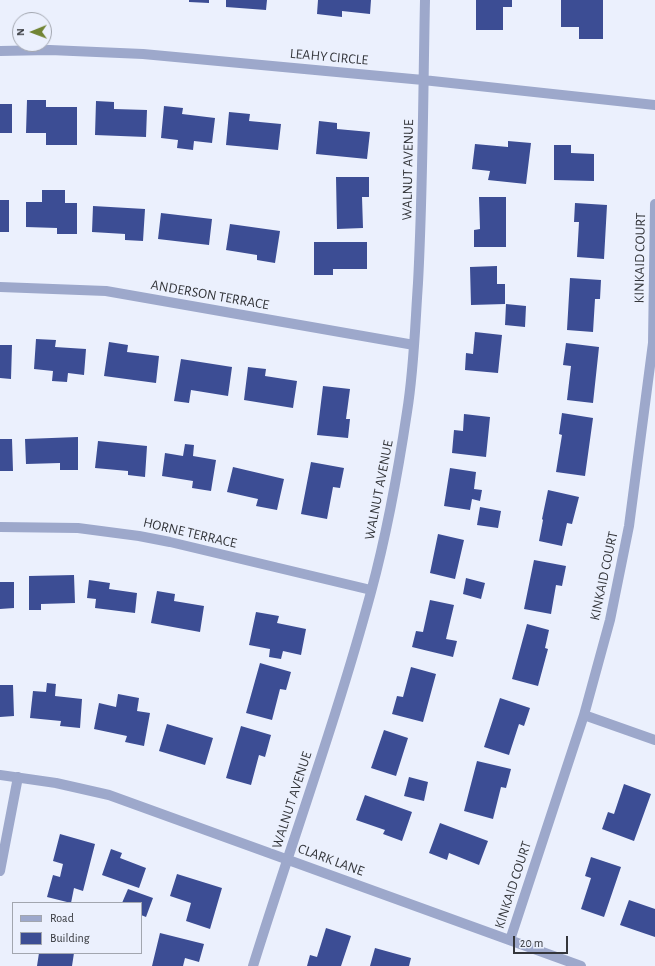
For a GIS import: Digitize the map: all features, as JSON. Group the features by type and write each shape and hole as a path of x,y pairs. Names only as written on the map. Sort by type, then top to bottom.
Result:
{"street":[{"name":"WALNUT AVENUE","path":"253,966 348,672 371,590 386,528 399,461 408,409 414,345 422,212 425,0"},
{"name":"LEAHY CIRCLE","path":"0,51 50,50 143,54 423,80 655,105"},
{"name":"KINKAID COURT","path":"510,940 584,715 610,620 629,526 654,343 655,204"},
{"name":"ANDERSON TERRACE","path":"0,287 106,292 414,345"},
{"name":"HORNE TERRACE","path":"0,527 78,528 139,536 178,543 371,590"},
{"path":"584,715 655,740"},
{"name":"CLARK LANE","path":"0,775 56,783 109,795 581,966"},
{"path":"0,871 18,777"}],"building":[{"path":"189,0 209,0 209,3 189,2"},
{"path":"226,0 267,0 266,10 226,7"},
{"path":"318,0 371,0 370,14 342,11 342,17 317,14"},
{"path":"476,0 512,0 512,7 503,7 503,30 476,30"},
{"path":"561,0 603,0 603,39 579,39 579,27 561,27"},
{"path":"27,100 46,100 46,107 77,107 77,145 46,145 46,133 26,133"},
{"path":"96,101 114,102 114,109 147,110 146,137 95,135"},
{"path":"0,104 12,104 12,133 0,133"},
{"path":"164,106 183,108 182,114 215,118 212,143 194,141 193,150 177,148 178,140 161,138"},
{"path":"229,112 250,114 249,121 281,124 278,150 226,145"},
{"path":"319,121 337,123 337,129 370,132 367,159 316,154"},
{"path":"508,141 531,143 526,184 488,180 490,171 472,169 475,144 508,147"},
{"path":"554,145 571,145 571,153 594,154 594,181 554,180"},
{"path":"336,177 369,177 369,197 362,197 363,228 337,229"},
{"path":"42,190 65,190 65,203 77,203 77,234 57,234 57,228 26,227 26,202 42,202"},
{"path":"479,197 506,197 506,247 474,247 474,230 480,229"},
{"path":"0,200 9,200 9,232 0,232"},
{"path":"575,203 607,205 604,259 577,257 579,222 574,222"},
{"path":"93,206 145,209 143,241 125,240 125,234 92,232"},
{"path":"161,213 212,219 209,245 158,239"},
{"path":"230,224 280,231 275,263 257,260 257,255 226,250"},
{"path":"314,242 367,242 367,269 333,269 333,275 314,275"},
{"path":"497,266 497,284 505,284 505,304 471,305 470,267"},
{"path":"570,278 601,280 600,299 595,299 593,332 567,330"},
{"path":"506,304 526,306 525,327 505,325"},
{"path":"475,332 502,335 498,373 465,370 466,353 473,354"},
{"path":"36,339 56,340 55,347 86,349 84,375 68,373 67,382 52,381 53,371 34,369"},
{"path":"109,342 128,345 127,352 159,356 156,383 104,376"},
{"path":"566,343 599,347 593,403 567,400 571,366 563,365"},
{"path":"0,345 12,345 11,379 0,378"},
{"path":"181,359 232,367 228,396 191,390 189,403 174,401"},
{"path":"248,367 266,369 265,376 297,381 293,408 244,400"},
{"path":"323,386 350,389 346,419 350,419 348,438 317,435"},
{"path":"562,413 593,418 585,476 556,472 562,435 559,434"},
{"path":"464,414 490,417 486,457 452,453 454,430 463,431"},
{"path":"78,437 78,470 60,470 60,463 26,464 25,439"},
{"path":"0,439 12,439 13,471 0,471"},
{"path":"98,441 147,446 145,477 128,475 128,471 95,468"},
{"path":"185,444 194,445 193,456 216,460 211,491 192,488 193,481 162,476 165,453 183,456"},
{"path":"311,462 344,468 340,488 333,487 327,519 301,514"},
{"path":"233,467 284,479 277,510 256,506 258,499 227,492"},
{"path":"450,468 476,472 474,489 482,490 480,501 472,499 470,510 444,506"},
{"path":"548,490 579,497 572,524 567,523 562,546 539,541"},
{"path":"480,507 501,511 498,528 477,525"},
{"path":"438,534 464,540 455,579 430,573"},
{"path":"534,560 566,566 562,586 556,585 551,614 524,609"},
{"path":"74,575 75,603 41,604 41,610 29,610 29,576"},
{"path":"466,578 485,583 481,599 463,594"},
{"path":"89,580 110,583 109,589 137,593 135,613 95,608 96,599 87,598"},
{"path":"0,582 14,582 14,608 0,609"},
{"path":"157,591 175,594 174,601 204,606 200,632 151,623"},
{"path":"430,600 454,605 446,639 457,641 453,657 412,647 416,631 423,632"},
{"path":"256,612 279,616 277,623 306,629 301,655 283,651 281,659 269,657 270,649 249,645"},
{"path":"527,624 549,630 545,648 548,649 538,686 512,679"},
{"path":"260,663 291,672 286,690 280,689 272,720 246,713"},
{"path":"411,667 436,674 423,722 392,714 397,696 403,697"},
{"path":"47,683 56,684 55,696 82,699 80,728 60,726 61,721 30,718 33,691 46,692"},
{"path":"0,685 13,685 14,716 0,717"},
{"path":"118,694 139,698 137,711 150,713 144,746 125,742 127,736 94,729 99,703 116,707"},
{"path":"500,698 530,708 524,726 519,724 509,755 484,747"},
{"path":"167,724 213,738 205,765 159,751"},
{"path":"241,726 271,735 265,757 259,755 251,785 226,778"},
{"path":"384,730 408,738 396,776 371,768"},
{"path":"477,761 511,769 506,788 501,787 493,819 464,811"},
{"path":"409,777 428,782 424,801 404,796"},
{"path":"624,784 651,794 634,841 602,829 608,812 614,814"},
{"path":"365,795 412,812 402,841 383,834 385,830 356,820"},
{"path":"440,823 488,841 479,865 449,853 447,860 429,853"},
{"path":"60,834 95,844 83,891 74,888 71,902 47,897 53,875 60,877 63,864 53,861"},
{"path":"111,849 122,853 120,858 146,868 139,888 102,875"},
{"path":"591,857 621,867 604,917 581,909 591,878 585,876"},
{"path":"177,874 222,888 210,929 186,921 191,903 170,896"},
{"path":"128,889 153,898 146,917 142,915 142,902 122,902"},
{"path":"629,900 655,909 655,937 620,925"},
{"path":"326,928 351,936 341,966 307,966 310,955 317,957"},
{"path":"160,933 204,944 199,962 185,958 183,966 152,966"},
{"path":"375,948 411,958 409,966 370,966"},
{"path":"39,954 74,954 72,966 37,966"}]}
